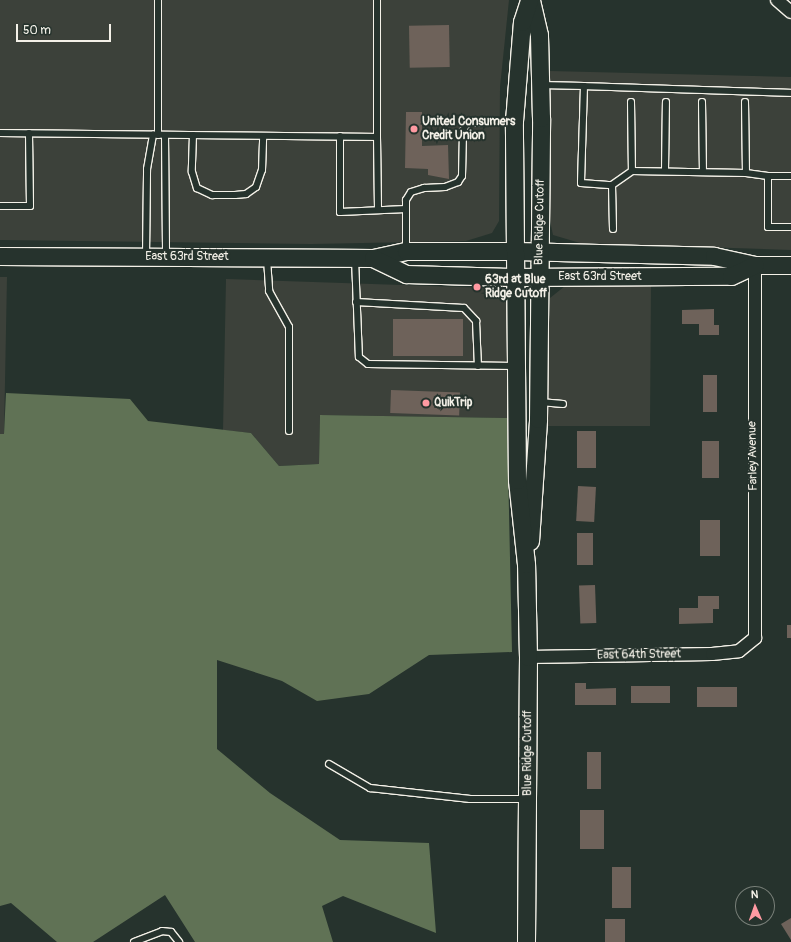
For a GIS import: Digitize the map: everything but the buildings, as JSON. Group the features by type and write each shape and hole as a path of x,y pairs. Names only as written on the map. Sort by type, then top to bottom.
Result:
{"main road":[{"name":"Blue Ridge Cutoff","path":"526,564 534,515 538,402 541,85 539,35 530,0"},
{"name":"Blue Ridge Cutoff","path":"526,942 528,656 526,564 517,480 514,121 522,22 530,0"},
{"name":"East 63rd Street","path":"0,256 373,258 406,250 515,250 714,256 755,265 791,265"},
{"name":"East 63rd Street","path":"373,258 406,274 515,277 731,276 755,265"}],"street":[{"path":"776,0 791,12"},
{"name":"Farley Avenue","path":"749,645 757,628 752,437 755,265"},
{"name":"East 64th Street","path":"528,656 712,654 739,651 749,645"}],"lane":[{"path":"146,257 147,169 155,135 158,0"},
{"path":"377,0 378,210"},
{"path":"541,85 791,93"},
{"path":"584,86 581,183 612,185 632,172 665,170 791,176"},
{"path":"631,102 632,172"},
{"path":"665,170 666,102"},
{"path":"702,102 703,171"},
{"path":"745,102 746,173"},
{"path":"406,250 406,209 411,192 458,182 462,176 463,132 467,123 514,121"},
{"path":"0,133 377,137"},
{"path":"0,206 30,206 29,133"},
{"path":"165,135 166,257"},
{"path":"193,135 192,172 197,188 212,195 246,194 256,187 262,170 263,136"},
{"path":"340,136 340,212 406,209"},
{"path":"768,176 768,227 791,227"},
{"path":"612,185 612,229"},
{"path":"267,258 270,291 290,327 289,431"},
{"path":"355,258 359,357 368,364 516,366"},
{"path":"356,302 464,308 476,321 478,366"},
{"path":"538,402 563,404"},
{"path":"329,764 370,788 470,798 527,799"},
{"path":"134,942 162,931 172,932 179,942"}],"shaded area":[{"path":"0,0 509,0 500,87 499,221 492,233 466,241 311,244 0,240"},
{"path":"550,71 791,77 791,250 580,243 553,235 550,221"},
{"path":"0,277 7,277 4,434 0,434"},
{"path":"226,279 490,288 507,303 507,418 320,415 319,464 279,466 251,433 223,430"},
{"path":"651,285 650,426 545,426 550,298 565,286"}],"green space":[{"path":"6,393 130,399 148,421 251,433 279,466 319,464 320,415 507,418 512,652 429,655 369,694 317,701 282,681 217,660 217,749 270,793 340,840 429,843 436,933 343,896 322,906 333,942 195,942 165,895 93,942 57,942 11,903 0,906 0,434 4,434"}],"place":[{"name":"United Consumers Credit Union","path":"414,129"},
{"name":"63rd at Blue Ridge Cutoff","path":"477,287"},
{"name":"QuikTrip","path":"426,403"}]}
